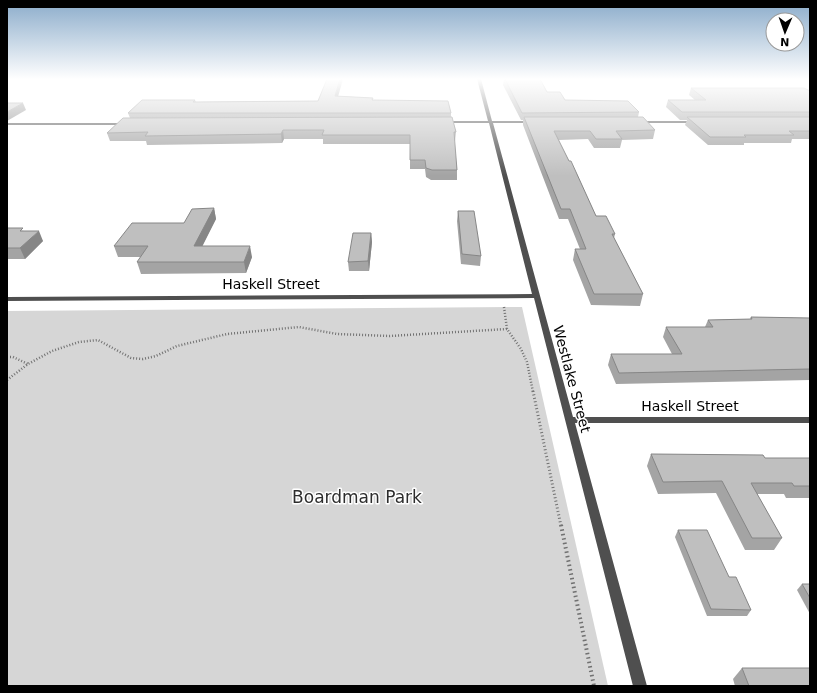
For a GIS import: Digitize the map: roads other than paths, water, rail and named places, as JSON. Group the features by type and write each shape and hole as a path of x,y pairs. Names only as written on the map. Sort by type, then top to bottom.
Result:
{"street":[{"name":"Westlake Street","path":"487,111 640,686"},
{"path":"438,122 539,122"},
{"path":"633,122 703,122"},
{"path":"7,124 135,124"},
{"name":"Haskell Street","path":"7,299 536,296"},
{"name":"Haskell Street","path":"569,420 810,420"}],"park label":[{"name":"Boardman Park","path":"357,497"}]}
